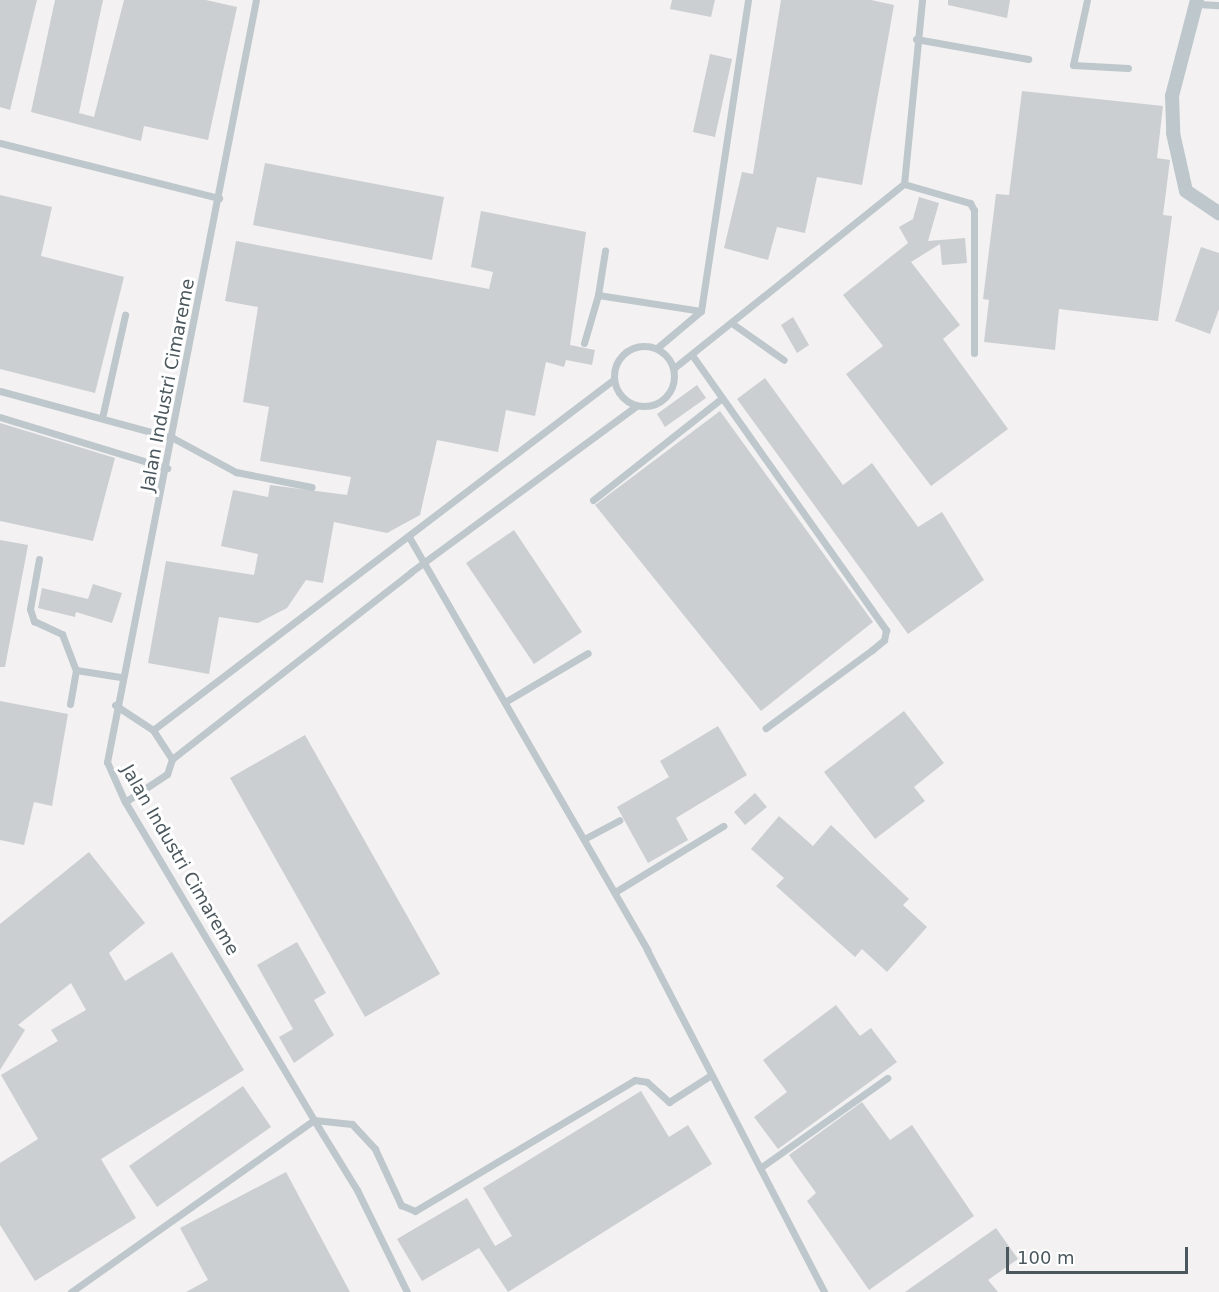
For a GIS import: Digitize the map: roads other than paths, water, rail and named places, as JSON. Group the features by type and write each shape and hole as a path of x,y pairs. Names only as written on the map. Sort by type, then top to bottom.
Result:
{"street":[{"path":"1197,2 1172,96 1173,133 1186,191 1219,213"}],"lane":[{"name":"Jalan Industri Cimareme","path":"256,0 167,468 120,676 107,762 125,802 357,1190 407,1292"},
{"path":"657,348 701,311 748,0"},
{"path":"674,368 733,324 904,184 916,39 922,0"},
{"path":"1088,0 1073,65 1128,68"},
{"path":"1197,2 1219,5"},
{"path":"916,39 1028,60"},
{"path":"0,143 219,198"},
{"path":"904,184 970,203 974,210 974,353"},
{"path":"584,343 598,295 605,251"},
{"path":"598,295 701,311"},
{"path":"102,418 125,315"},
{"path":"733,324 784,360"},
{"path":"153,730 614,380 621,356 638,346 657,348 674,368 674,384 666,398 652,406 636,406 625,400 614,380"},
{"path":"692,355 886,630 884,640 873,650 766,728"},
{"path":"0,391 173,438 236,472 312,487"},
{"path":"593,500 722,398"},
{"path":"125,802 167,774 172,759 424,562 636,406"},
{"path":"0,417 167,468"},
{"path":"409,537 615,892 824,1292"},
{"path":"39,559 32,615 34,621 62,634 76,670 70,704"},
{"path":"505,702 588,653"},
{"path":"76,670 120,676"},
{"path":"115,705 153,730 172,759"},
{"path":"584,839 619,820"},
{"path":"615,892 723,826"},
{"path":"71,1292 314,1120 352,1124 375,1149 401,1205 411,1211 635,1080 647,1082 669,1102 711,1075"},
{"path":"760,1168 887,1078"}]}
